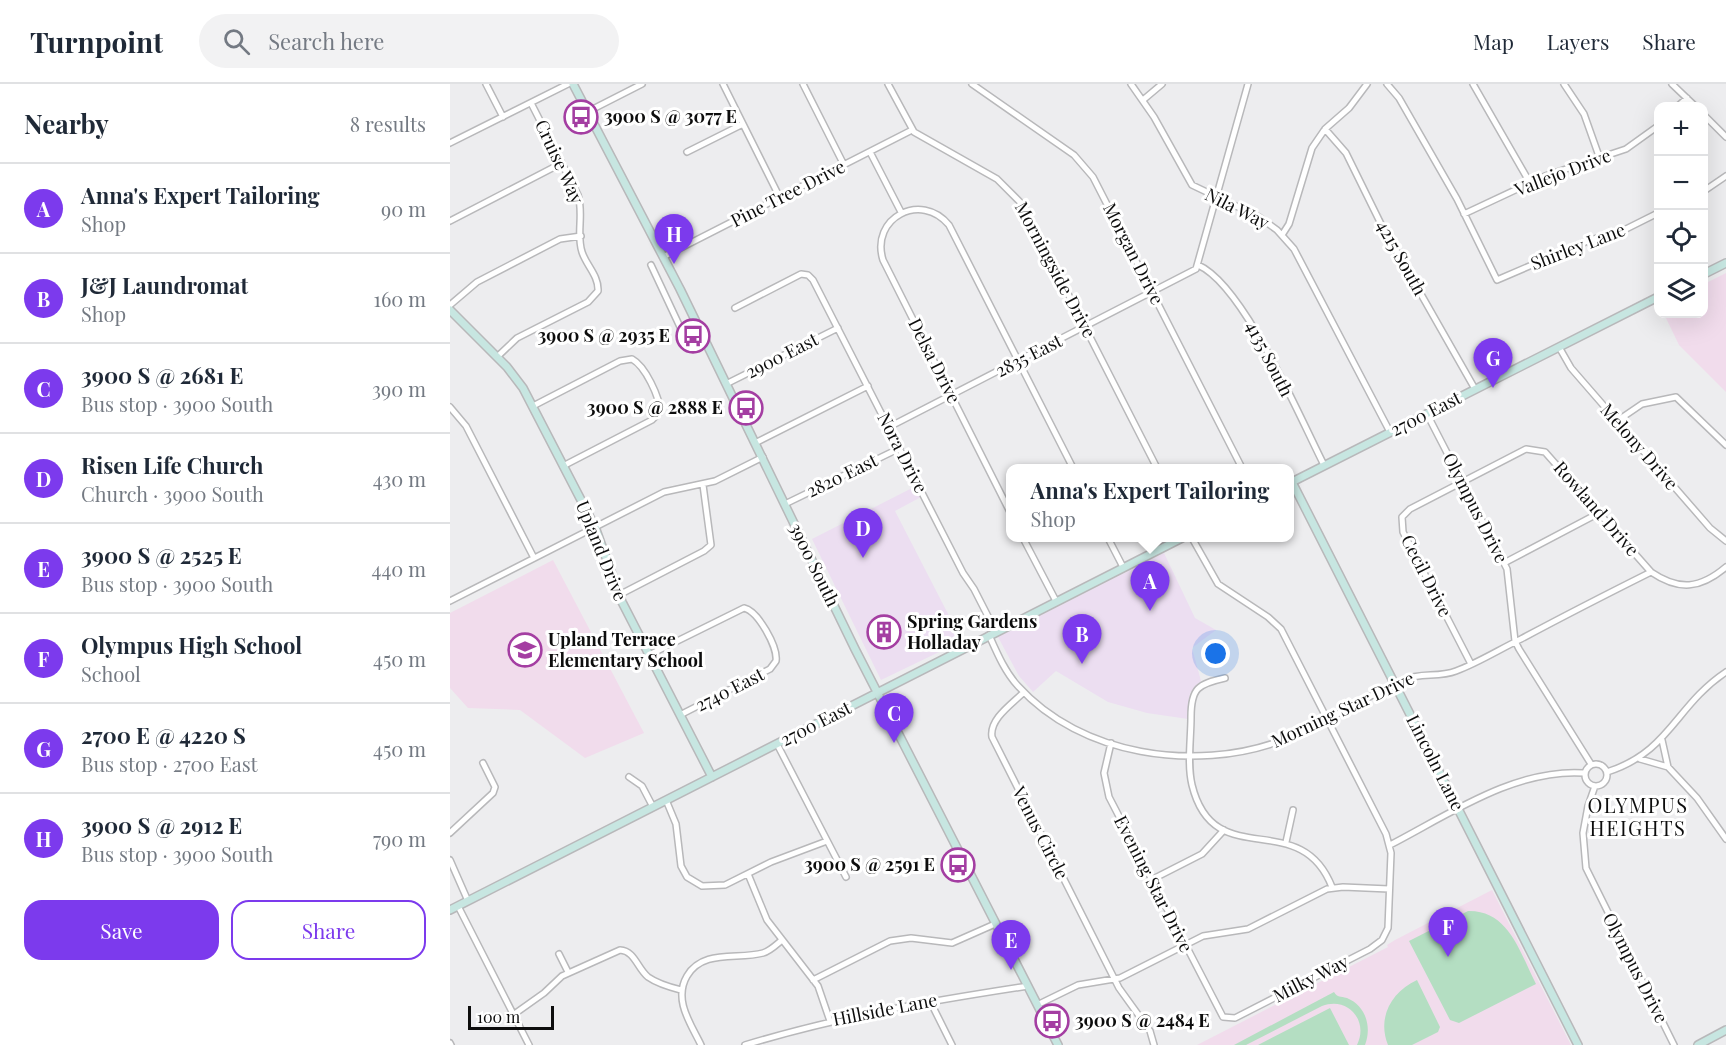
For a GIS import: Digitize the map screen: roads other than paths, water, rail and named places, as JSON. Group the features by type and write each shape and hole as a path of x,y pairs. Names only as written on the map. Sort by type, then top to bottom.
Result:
{"street":[{"path":"486,84 503,117"},
{"path":"450,143 568,84"},
{"name":"3900 South","path":"573,84 663,257 878,692 1058,1045"},
{"path":"588,111 642,84"},
{"path":"723,84 780,198"},
{"path":"803,84 844,165"},
{"path":"888,84 912,129"},
{"name":"Morgan Drive","path":"972,84 1082,163 1096,181 1240,464"},
{"name":"Nila Way","path":"1131,84 1143,100 1190,182 1197,189 1259,217 1282,235 1301,260 1390,432"},
{"path":"1143,100 1162,84"},
{"path":"1198,265 1248,84"},
{"path":"1282,235 1289,224 1310,153 1325,129 1349,108 1367,84"},
{"path":"1387,84 1400,98 1464,214"},
{"path":"1473,84 1530,183"},
{"path":"1564,84 1588,122 1600,159"},
{"path":"1672,84 1691,102"},
{"path":"1682,102 1687,98"},
{"name":"Cruise Way","path":"497,357 517,338 594,298 598,291 581,250 581,204 531,103"},
{"path":"1708,119 1726,137"},
{"path":"687,152 743,124"},
{"name":"Pine Tree Drive","path":"663,257 912,129"},
{"name":"Morningside Drive","path":"912,129 997,179 1015,194 1025,208 1155,464"},
{"name":"4215 South","path":"1325,129 1346,153 1381,224 1475,389"},
{"name":"Vallejo Drive","path":"1464,214 1530,183 1634,145 1654,130"},
{"path":"870,152 901,212 926,210 936,214 949,225 1071,464"},
{"path":"450,221 562,163"},
{"path":"1708,188 1726,176"},
{"name":"Delsa Drive","path":"901,212 884,230 881,255 1006,502"},
{"name":"Shirley Lane","path":"1464,214 1497,280 1590,240 1622,231 1654,215"},
{"path":"450,305 477,282 560,239 581,236"},
{"path":"1708,272 1726,263"},
{"path":"651,265 681,329 695,322"},
{"name":"2835 East","path":"889,427 1153,293 1189,274 1198,265"},
{"name":"4135 South","path":"1198,265 1213,273 1246,314 1324,465"},
{"name":"Nora Drive","path":"735,308 799,275 808,275 815,282 992,634"},
{"name":"2700 East","path":"1294,480 1654,299"},
{"name":"Upland Drive","path":"450,310 516,377 533,406 595,526 619,595 712,777"},
{"name":"2900 East","path":"726,384 838,328"},
{"name":"Melony Drive","path":"1558,347 1571,368 1710,528 1726,540"},
{"path":"533,406 620,361 632,359 641,367 658,400 660,412 652,420 564,466"},
{"path":"755,443 868,386"},
{"path":"1617,421 1642,404 1676,397 1726,445"},
{"path":"450,407 466,426 534,558"},
{"name":"Olympus Drive","path":"1427,414 1504,563 1509,576 1515,641 1590,764"},
{"name":"2820 East","path":"785,504 900,448"},
{"name":"Rowland Drive","path":"1462,482 1526,449 1542,450 1651,572 1669,583 1687,587 1709,580 1726,567"},
{"path":"450,601 671,489 703,485 763,458"},
{"name":"Cecil Drive","path":"1462,482 1410,509 1404,515 1401,524 1471,664"},
{"path":"619,595 704,551 712,542 703,485"},
{"name":"Lincoln Lane","path":"1294,488 1578,1045"},
{"path":"1504,563 1599,513"},
{"path":"1026,542 1056,601"},
{"path":"1110,542 1123,567"},
{"name":"2700 East","path":"450,910 1172,542"},
{"path":"1037,1005 1078,986 1115,980 1208,934 1248,929 1332,888 1389,889 1390,845 1281,629 1268,617 1218,584 1195,542"},
{"name":"Morning Star Drive","path":"992,634 1007,672 1024,692 1068,724 1111,743 1157,754 1191,756 1257,748 1292,736 1418,675 1451,673 1651,572"},
{"name":"2740 East","path":"649,655 739,610 750,609 757,616 776,650 776,661 770,669 680,715"},
{"path":"1607,772 1640,759 1662,740 1700,692 1726,672"},
{"path":"1225,678 1203,684 1194,694 1191,781 1198,800 1208,816 1224,830 1256,841 1286,842 1307,852 1317,860 1332,888"},
{"name":"Venus Circle","path":"1024,692 995,721 991,730 992,737 1115,980 1150,1031 1154,1045"},
{"path":"1662,740 1668,767 1697,798 1726,839"},
{"name":"Evening Star Drive","path":"1111,743 1104,766 1107,790 1218,1011 1225,1018"},
{"path":"777,744 846,877"},
{"path":"1640,759 1668,767"},
{"path":"450,832 493,793 495,787 483,763"},
{"path":"1590,764 1600,764 1607,772 1604,782 1595,786 1586,780 1584,773 1590,764"},
{"path":"1390,845 1458,810 1523,782 1572,772 1584,773"},
{"path":"629,777 642,786 653,807"},
{"name":"Olympus Drive","path":"1595,786 1588,806 1583,833 1586,868 1674,1045"},
{"path":"666,800 676,824 681,866 687,877 702,886 712,888 725,885 771,862 827,841"},
{"path":"1286,842 1293,810"},
{"path":"1151,880 1202,854 1224,830"},
{"path":"450,860 468,901"},
{"path":"748,874 762,910 813,980 830,1020"},
{"name":"Milky Way","path":"1225,1018 1235,1017 1370,949 1382,940 1388,928 1389,889"},
{"path":"458,906 529,1045"},
{"path":"813,980 890,941 911,938 951,943 995,924"},
{"path":"701,1045 682,1005 681,990 688,974 706,960 764,953 782,940"},
{"path":"513,1015 568,972 616,951 624,950 631,953 645,975 655,982 681,990"},
{"path":"559,954 568,972"},
{"name":"Hillside Lane","path":"745,1045 830,1020 930,1001 1028,987"},
{"path":"930,1001 952,1045"},
{"path":"1698,1045 1726,1030"}],"place":[{"name":"3900 S @ 3077 E","path":"581,117"},
{"name":"3900 S @ 2912 E","path":"674,264"},
{"name":"3900 S @ 2935 E","path":"693,336"},
{"name":"2700 E @ 4220 S","path":"1493,388"},
{"name":"3900 S @ 2888 E","path":"746,408"},
{"name":"Risen Life Church","path":"863,558"},
{"name":"Anna's Expert Tailoring","path":"1150,611"},
{"name":"Spring Gardens Holladay","path":"884,632"},
{"name":"Upland Terrace Elementary School","path":"525,650"},
{"name":"J&J Laundromat","path":"1082,664"},
{"name":"3900 S @ 2681 E","path":"894,743"},
{"name":"3900 S @ 2591 E","path":"958,865"},
{"name":"Olympus High School","path":"1448,957"},
{"name":"3900 S @ 2525 E","path":"1011,970"},
{"name":"3900 S @ 2484 E","path":"1052,1021"}],"district":[{"name":"OLYMPUS HEIGHTS","path":"1638,818"}]}
